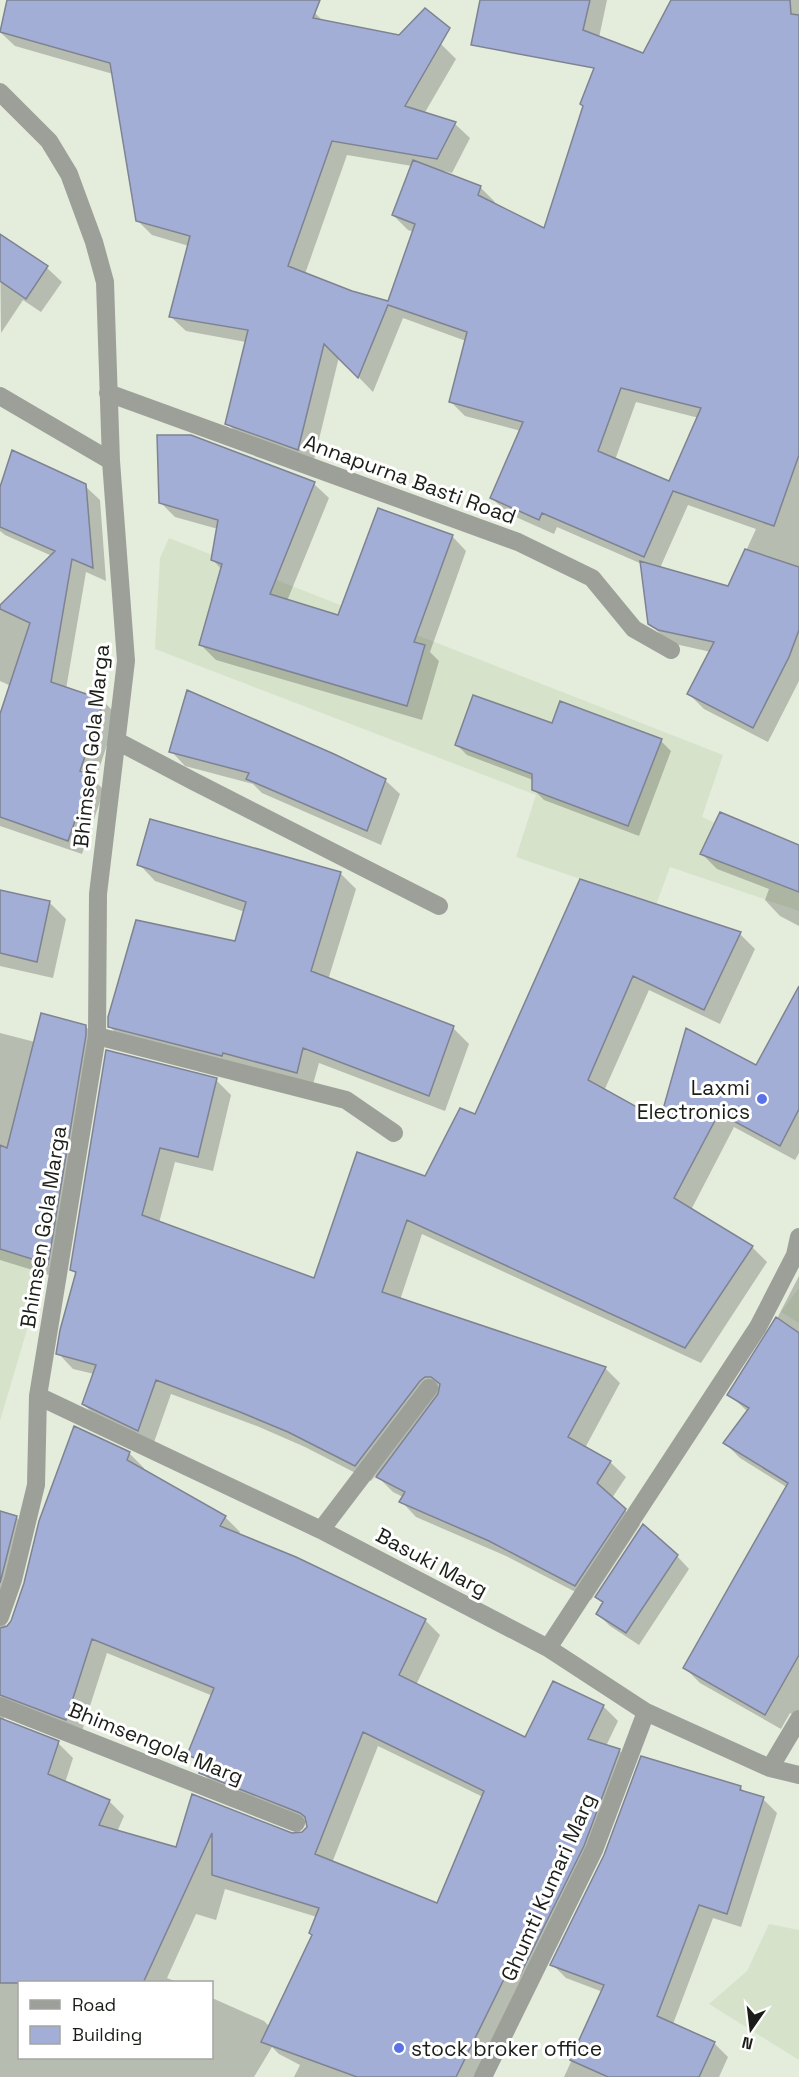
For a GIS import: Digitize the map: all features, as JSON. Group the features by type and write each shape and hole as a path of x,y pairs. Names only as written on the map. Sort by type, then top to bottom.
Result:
{"street":[{"name":"Bhimsen Gola Marga","path":"0,92 49,141 69,174 94,242 105,282 111,460 126,661 98,894 97,1036 38,1396 36,1485 13,1580 0,1617"},
{"name":"Annapurna Basti Road","path":"108,393 518,542 592,578 634,629 671,650"},
{"path":"0,396 111,460"},
{"path":"117,741 439,906"},
{"path":"97,1036 345,1100 394,1133"},
{"path":"548,1648 758,1328 795,1255 799,1237"},
{"path":"321,1530 429,1388"},
{"name":"Basuki Marg","path":"38,1396 321,1530 548,1648 646,1712 770,1768 799,1775"},
{"name":"Bhimsengola Marg","path":"0,1706 296,1823"},
{"name":"Ghumti Kumari Marg","path":"483,2077 594,1850 646,1712"},
{"path":"770,1768 799,1719"}],"shaded area":[{"path":"169,538 723,755 702,817 799,858 799,911 670,867 656,905 516,857 536,795 155,649 160,558"},
{"path":"0,1201 59,1221 0,1421"},
{"path":"799,1288 799,1323 781,1312"},
{"path":"769,1924 799,1930 799,2060 709,2004 747,1971"}],"building":[{"path":"7,0 320,0 313,18 399,35 425,8 450,28 405,106 456,122 437,159 332,141 288,266 352,291 388,301 415,224 392,215 413,160 481,186 478,195 544,228 583,106 580,104 594,68 471,45 480,0 590,0 583,30 643,53 671,0 790,0 791,14 799,15 799,455 774,526 673,491 644,557 542,513 539,520 490,498 523,422 449,402 467,332 388,305 358,378 324,344 298,450 225,424 248,330 169,317 190,236 136,221 110,63 0,32","holes":["621,388 701,408 669,481 598,451"]},
{"path":"0,234 48,266 26,299 0,281"},
{"path":"157,435 191,435 315,482 270,594 338,615 378,508 453,535 414,642 425,645 407,706 199,645 222,564 211,560 218,520 159,503"},
{"path":"12,450 86,484 93,568 72,559 51,682 104,700 80,771 91,775 68,841 0,817 0,714 30,623 0,609 0,605 55,551 0,527 0,487"},
{"path":"745,549 799,567 799,630 789,657 753,728 687,694 714,642 658,630 648,624 640,561 728,586"},
{"path":"187,690 386,779 367,831 246,779 249,773 169,752"},
{"path":"473,695 552,723 560,701 662,739 628,826 532,790 532,774 455,745"},
{"path":"720,812 799,845 799,892 700,854"},
{"path":"150,819 341,872 311,971 454,1026 429,1096 303,1048 297,1073 223,1053 222,1056 108,1027 108,1017 136,920 235,941 246,902 137,865"},
{"path":"580,879 741,932 704,1010 633,976 588,1080 660,1120 686,1028 756,1065 799,986 799,1109 780,1146 719,1113 674,1198 753,1246 685,1348 407,1220 382,1292 606,1367 568,1437 611,1461 597,1483 626,1509 575,1586 489,1541 399,1502 405,1492 376,1477 438,1394 440,1384 431,1377 425,1377 420,1381 355,1466 288,1432 156,1380 138,1431 82,1404 96,1365 56,1354 60,1330 76,1272 70,1270 106,1050 217,1078 198,1157 160,1148 142,1215 314,1278 357,1152 425,1176 460,1108 475,1114"},
{"path":"0,890 50,901 37,962 0,953"},
{"path":"41,1013 86,1025 48,1264 0,1249 0,1145 7,1148"},
{"path":"776,1317 799,1333 799,1655 765,1715 683,1668 788,1483 723,1443 749,1408 727,1395"},
{"path":"74,1426 130,1452 127,1460 226,1516 220,1526 296,1557 426,1619 399,1675 525,1737 553,1681 604,1705 588,1739 620,1749 584,1846 519,1977 508,1971 456,2077 357,2077 261,2042 312,1935 309,1933 319,1908 212,1875 212,1833 144,1981 0,1983 0,1718 59,1741 48,1774 110,1800 99,1825 176,1847 192,1794 292,1833 302,1832 307,1827 305,1817 300,1813 199,1773 203,1761 187,1755 214,1688 92,1639 66,1720 0,1695 0,1628 7,1626 11,1621 24,1583 39,1521","holes":["363,1732 484,1791 437,1903 315,1854"]},
{"path":"0,1511 17,1516 0,1583"},
{"path":"643,1524 678,1555 626,1633 596,1614 603,1602 595,1597"},
{"path":"641,1756 741,1786 740,1790 764,1797 727,1914 699,1905 657,2016 715,2042 699,2077 608,2077 570,2060 604,1985 550,1965 604,1855"}],"place":[{"name":"Laxmi Electronics","path":"762,1099"},
{"name":"stock broker office","path":"399,2048"}]}
